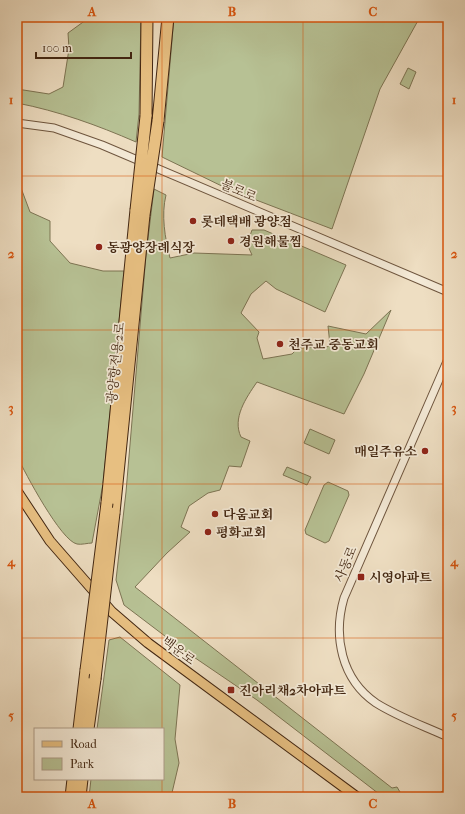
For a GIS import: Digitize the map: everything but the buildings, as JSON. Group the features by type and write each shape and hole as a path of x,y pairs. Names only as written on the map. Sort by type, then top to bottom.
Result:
{"highway":[{"path":"140,212 146,116 147,17"},
{"path":"140,212 158,121 168,17"},
{"name":"광양항전용2로","path":"79,728 107,503 140,212"},
{"name":"광양항전용2로","path":"88,728 114,513 140,212"},
{"path":"71,797 73,780"},
{"path":"80,797 82,780"}],"main road":[{"name":"백운로","path":"17,491 50,541 112,612 148,643 357,797"},
{"path":"333,780 348,797"},
{"path":"443,797 448,794"}],"street":[{"name":"불로로","path":"17,123 54,128 96,142 448,292"},
{"name":"사동로","path":"448,358 344,598 339,616 338,629 342,656 353,680 359,688 375,702 388,710 448,737"}],"green space":[{"path":"90,17 141,17 139,114 136,142 77,119 17,103 17,89 49,94 63,87 69,49 68,33"},
{"path":"174,17 420,17 380,89 332,229 230,190 162,157"},
{"path":"408,68 416,72 409,89 400,84"},
{"path":"21,188 30,212 50,221 50,241 70,263 103,271 124,271 103,484 92,543 77,544 70,540 62,531 44,505 17,456 17,191"},
{"path":"154,189 166,195 164,226 170,258 194,253 252,255 247,244 252,230 264,230 346,265 325,312 276,289 266,281 251,294 241,313 259,332 257,338 263,359 292,354 298,348 327,347 330,345 328,326 366,334 391,310 364,374 344,414 257,382 245,401 239,415 238,423 241,437 250,441 241,467 229,466 220,490 208,493 189,506 181,527 190,532 167,553 135,587 392,788 397,787 403,797 383,797 257,700 182,649 124,605 116,580 126,492 146,255"},
{"path":"310,429 335,440 329,454 304,443"},
{"path":"287,467 311,477 307,485 283,475"},
{"path":"328,482 348,491 349,495 329,541 325,543 306,534 305,530 324,485"},
{"path":"120,637 180,685 175,739 179,763 171,797 89,797 91,780 164,780 164,728 97,728 109,640"}],"place":[{"name":"롯데택배 광양점","path":"193,221"},
{"name":"경원해물찜","path":"231,241"},
{"name":"동광양장례식장","path":"99,247"},
{"name":"천주교 중동교회","path":"280,344"},
{"name":"매일주유소","path":"425,451"},
{"name":"다움교회","path":"215,514"},
{"name":"평화교회","path":"208,532"},
{"name":"시영아파트","path":"361,577"},
{"name":"진아리채2차아파트","path":"231,690"}]}
